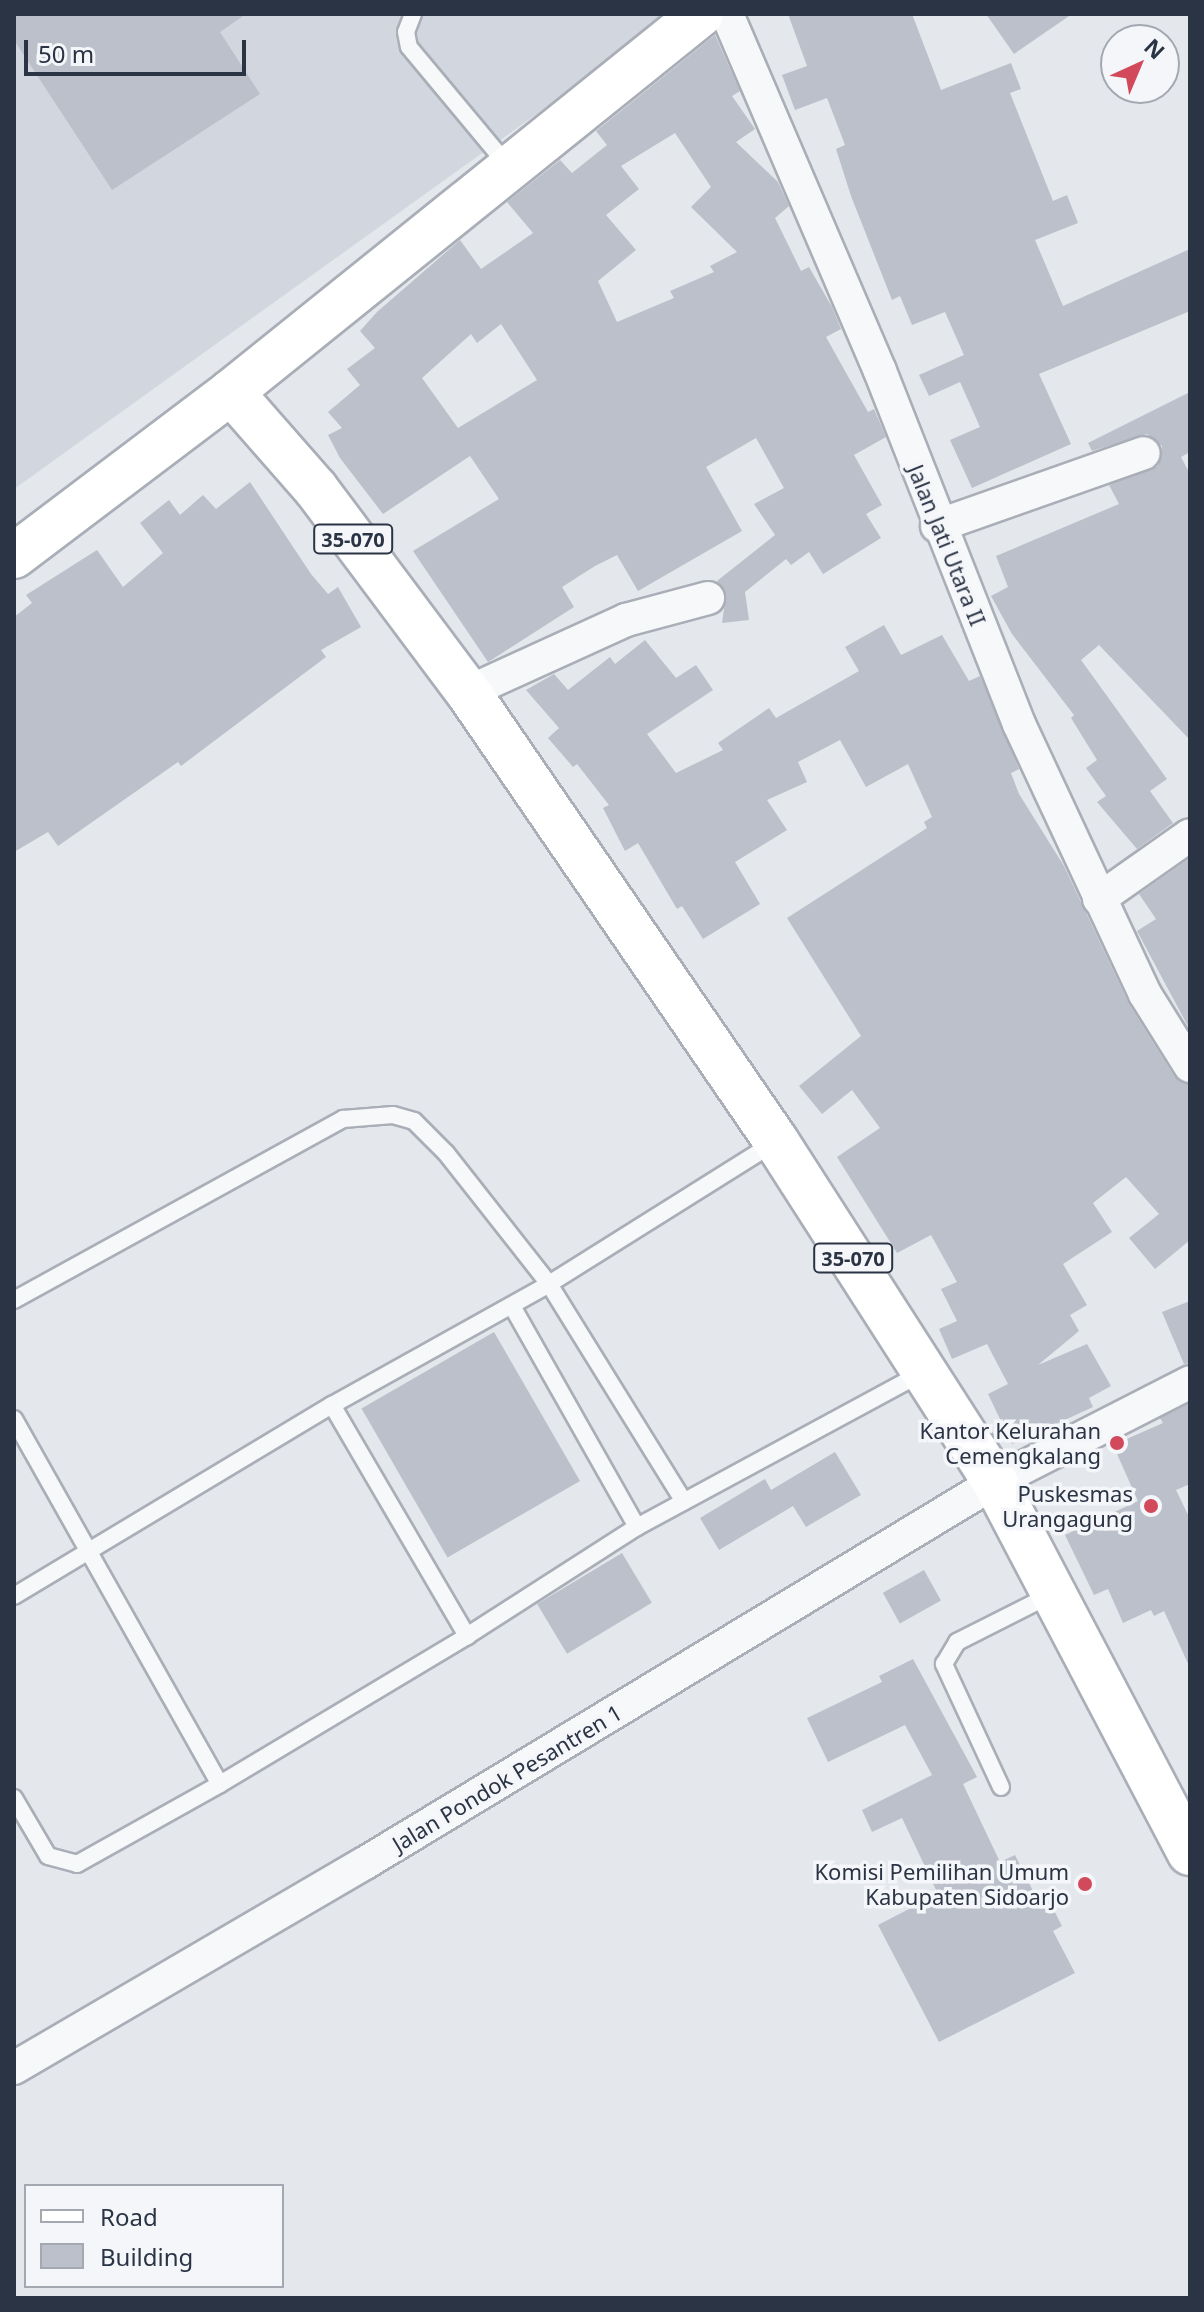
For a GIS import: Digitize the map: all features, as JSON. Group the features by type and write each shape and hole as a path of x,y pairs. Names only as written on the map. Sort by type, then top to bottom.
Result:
{"main road":[{"path":"14,556 231,392 701,14"},
{"name":"35-070","path":"231,392 316,489 468,692 776,1141 995,1482 1190,1853"}],"street":[{"name":"Jalan Jati Utara II","path":"727,14 880,371 937,526 1099,899 1151,1005 1190,1066"},
{"path":"937,526 1144,453"},
{"path":"468,692 626,620 708,598"},
{"path":"1099,899 1190,835"},
{"name":"Jalan Pondok Pesantren 1","path":"14,2068 391,1848 995,1482 1190,1382"}],"lane":[{"path":"413,14 406,32 409,47 510,168"},
{"path":"14,1300 343,1119 367,1114 414,1121 446,1153 549,1284 684,1502"},
{"path":"14,1596 332,1405 549,1284 776,1141"},
{"path":"512,1306 637,1527"},
{"path":"14,1798 48,1856 77,1864 220,1784 467,1636 637,1527 926,1371"},
{"path":"332,1405 467,1636"},
{"path":"14,1419 220,1784"},
{"path":"1001,1787 944,1664 957,1642 1055,1592"}],"shaded area":[{"path":"14,14 676,14 14,489"}],"building":[{"path":"14,14 246,14 220,32 260,94 112,190 14,40"},
{"path":"788,14 912,14 941,90 1011,63 1021,89 1010,93 1053,201 1067,195 1078,223 1035,240 1063,306 1190,249 1190,311 1039,374 1071,444 972,488 950,440 980,427 960,382 929,396 919,375 964,355 945,312 912,325 900,296 892,300 851,196 836,149 845,145 827,98 795,110 782,75 807,66"},
{"path":"986,14 1072,14 1014,54"},
{"path":"715,35 740,91 732,96 755,129 736,142 778,182 789,206 775,218 801,271 809,267 832,307 841,329 826,337 868,412 874,409 886,437 854,455 882,505 866,514 881,538 823,574 809,552 791,565 786,559 745,592 749,620 722,623 726,594 717,581 775,535 754,504 784,488 756,438 706,467 742,531 638,591 617,555 595,566 562,587 574,607 488,662 413,551 499,499 470,456 383,514 340,458 328,435 342,428 328,412 360,385 347,369 375,348 360,331 377,312 460,240 481,269 533,233 507,202 560,160 572,173 607,145 596,131","holes":["675,133 711,187 691,207 737,252 710,266 714,272 670,291 674,298 617,322 598,281 636,250 606,215 639,189 621,166","501,324 537,380 458,428 422,378 471,334 477,343"]},
{"path":"1190,392 1190,452 1181,457 1190,474 1190,740 1099,645 1081,660 1167,779 1150,791 1173,823 1137,849 1097,802 1106,796 1086,768 1097,760 1071,718 1074,715 1012,634 991,596 1008,587 996,556 1119,504 1109,485 1158,466 1162,446 1147,434 1092,451 1088,443"},
{"path":"250,482 311,574 328,594 338,587 361,627 321,650 326,657 181,766 178,762 58,846 48,832 14,852 14,617 32,603 26,595 97,550 123,587 163,553 140,523 169,500 180,515 203,495 216,509"},
{"path":"884,625 901,655 942,635 969,681 980,676 1019,769 1011,773 1019,794 1064,866 1129,1004 1174,1076 1190,1085 1190,1240 1155,1269 1129,1238 1159,1214 1126,1177 1093,1203 1112,1232 1063,1264 1087,1305 1070,1315 1079,1331 1038,1365 1087,1344 1111,1386 1089,1398 1093,1407 1012,1444 988,1394 1008,1384 987,1344 952,1359 939,1329 957,1321 941,1289 957,1282 931,1235 897,1253 837,1157 880,1128 852,1090 822,1114 799,1086 861,1036 787,918 927,828 924,822 932,817 908,764 866,787 840,740 798,762 807,782 767,800 787,830 735,862 760,904 703,939 682,906 677,909 638,843 625,851 603,808 609,805 577,764 573,767 548,738 559,728 526,690 554,674 568,690 610,657 615,664 645,640 676,678 696,665 713,690 647,734 676,773 723,750 718,743 769,708 776,718 859,671 845,647"},
{"path":"1190,858 1190,1030 1137,931 1156,919 1139,894"},
{"path":"1190,1301 1190,1363 1184,1364 1162,1312"},
{"path":"494,1332 580,1481 447,1557 361,1408"},
{"path":"1188,1404 1190,1484 1176,1490 1190,1519 1190,1668 1164,1611 1154,1616 1151,1610 1123,1623 1108,1589 1094,1595 1065,1535 1138,1501 1113,1445 1163,1423 1160,1418"},
{"path":"835,1452 861,1495 806,1527 793,1506 719,1550 700,1518 765,1479 771,1490"},
{"path":"622,1553 652,1603 567,1654 537,1604"},
{"path":"924,1570 941,1601 900,1623 883,1593"},
{"path":"913,1659 977,1777 963,1784 1000,1862 1015,1855 1035,1895 1044,1891 1062,1926 1053,1931 1075,1973 939,2042 878,1925 938,1894 902,1818 872,1832 862,1810 932,1775 905,1725 828,1762 807,1718 882,1682 879,1676"}],"place":[{"name":"Kantor Kelurahan Cemengkalang","path":"1117,1443"},
{"name":"Puskesmas Urangagung","path":"1151,1506"},
{"name":"Komisi Pemilihan Umum Kabupaten Sidoarjo","path":"1085,1884"}]}
